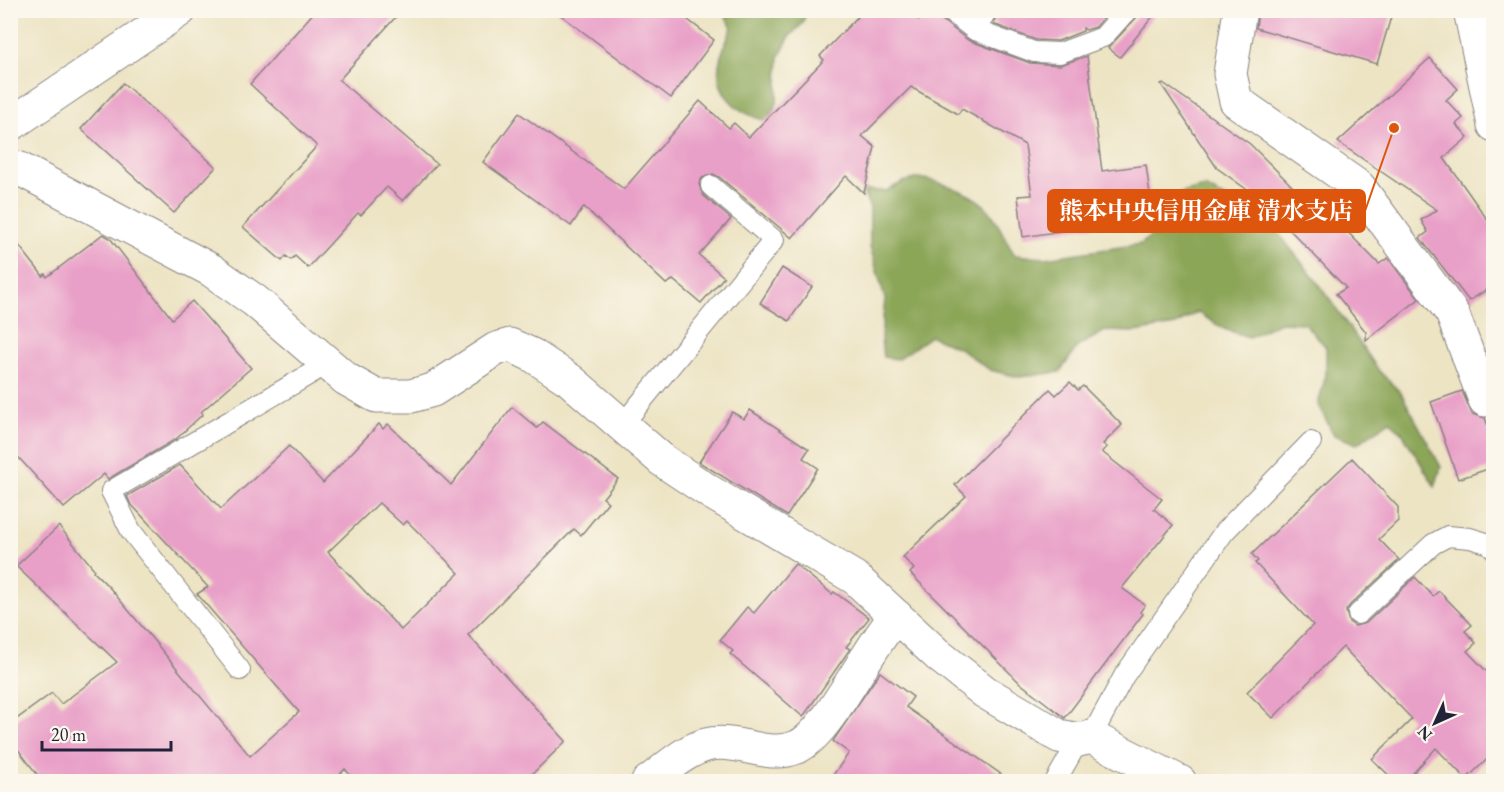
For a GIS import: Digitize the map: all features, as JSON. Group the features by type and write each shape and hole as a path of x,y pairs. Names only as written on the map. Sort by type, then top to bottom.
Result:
{"street":[{"path":"10,124 180,10"},
{"path":"1240,10 1230,74 1236,101 1359,187 1452,313 1485,400 1494,398"},
{"path":"1470,10 1494,125"},
{"path":"10,166 18,168 211,270 255,301 346,379 376,396 411,396 433,390 496,349 510,345 532,355 570,380 662,460 710,492 855,578 985,692 1059,736 1085,739 1180,782"},
{"path":"648,782 686,754 707,745 732,744 777,753 798,747 819,731 879,634 896,616"}],"lane":[{"path":"949,10 975,30 1034,52 1060,53 1103,37 1126,10"},
{"path":"975,30 987,10"},
{"path":"623,424 774,240 711,186"},
{"path":"240,670 131,531 111,491 327,364"},
{"path":"1055,782 1124,676 1224,532 1311,442"},
{"path":"1358,614 1433,544 1448,536 1470,538 1490,544 1494,549"}],"green space":[{"path":"722,11 806,11 803,23 790,36 779,57 777,103 767,121 735,106 722,89 719,66 732,27"},
{"path":"919,178 938,182 978,200 991,213 1015,255 1045,258 1141,244 1167,221 1181,193 1205,187 1250,211 1279,234 1325,292 1379,371 1401,393 1441,467 1435,487 1403,434 1390,421 1357,444 1334,435 1318,405 1326,375 1326,347 1304,323 1280,322 1249,337 1224,329 1197,312 1176,325 1135,332 1105,331 1077,347 1060,372 1019,377 990,370 961,349 931,336 898,359 883,357 881,337 885,299 870,246 870,208 862,190 886,191 903,182"}],"building":[{"path":"316,10 402,10 339,80 437,164 403,201 387,187 361,215 358,213 308,268 295,256 291,260 286,256 282,261 243,227 317,146 250,84"},
{"path":"554,10 675,10 714,40 671,98"},
{"path":"864,10 909,10 919,20 930,10 937,10 942,20 968,40 1030,63 1060,65 1087,56 1102,171 1146,165 1152,209 1120,214 1121,222 1023,237 1018,196 1032,195 1025,145 962,109 958,114 911,87 862,136 875,147 864,193 846,176 792,238 719,177 713,174 702,178 699,184 703,195 731,219 699,255 724,277 701,303 673,280 666,284 584,207 571,226 483,162 519,113 624,189 700,101 729,128 734,123 749,137 824,60 820,56"},
{"path":"999,10 1110,10 1096,27 1086,30 1083,28 1083,31 1058,41 1036,40 993,24"},
{"path":"1139,10 1158,10 1120,57 1108,48 1136,18"},
{"path":"1258,10 1393,10 1377,64 1256,28"},
{"path":"1430,58 1458,89 1446,100 1463,118 1456,124 1468,137 1444,158 1494,229 1494,285 1469,301 1420,238 1428,232 1421,220 1437,210 1338,142"},
{"path":"123,83 216,167 174,213 81,129"},
{"path":"1163,83 1250,144 1323,217 1328,212 1379,264 1388,258 1419,299 1366,340 1366,332 1336,294 1346,288 1287,227 1292,222 1217,168 1161,84"},
{"path":"10,234 43,276 45,274 47,277 103,234 110,238 172,319 192,301 251,368 201,412 203,414 176,439 108,479 104,474 64,508 10,448"},
{"path":"782,268 812,287 789,321 760,303"},
{"path":"1070,382 1078,390 1083,386 1122,425 1103,444 1107,447 1102,452 1162,499 1154,509 1173,525 1122,588 1145,605 1140,612 1143,614 1065,718 1020,683 910,573 914,569 903,557 966,496 955,485 1050,389 1056,395"},
{"path":"1462,391 1472,414 1485,418 1494,442 1494,467 1458,479 1431,402"},
{"path":"512,407 537,428 543,422 618,479 603,498 608,502 581,535 574,529 468,635 566,741 524,782 356,782 345,769 333,782 43,782 10,739 10,724 52,693 61,704 117,662 16,566 59,526 94,569 93,571 109,587 250,756 299,712 197,594 208,587 130,503 127,496 180,465 221,509 289,446 323,483 379,424 383,429 388,424 451,485","holes":["379,503 403,525 407,521 459,573 401,630 328,552"]},
{"path":"750,410 809,449 803,458 818,468 787,516 699,462 732,412 744,419"},
{"path":"1352,458 1398,507 1398,521 1379,539 1399,560 1350,605 1346,611 1349,622 1355,626 1366,623 1415,577 1433,596 1439,591 1472,625 1465,631 1476,643 1467,651 1494,679 1494,753 1466,779 1436,748 1405,782 1396,782 1372,759 1412,719 1343,647 1273,718 1247,692 1313,625 1255,563 1258,561 1252,554"},
{"path":"795,564 832,594 834,592 869,618 846,647 850,649 803,717 730,654 733,651 720,640 747,607 754,613"},
{"path":"880,672 913,697 906,707 1012,782 828,782 849,753 833,741"}],"place":[{"name":"熊本中央信用金庫 清水支店","path":"1394,128"}]}
